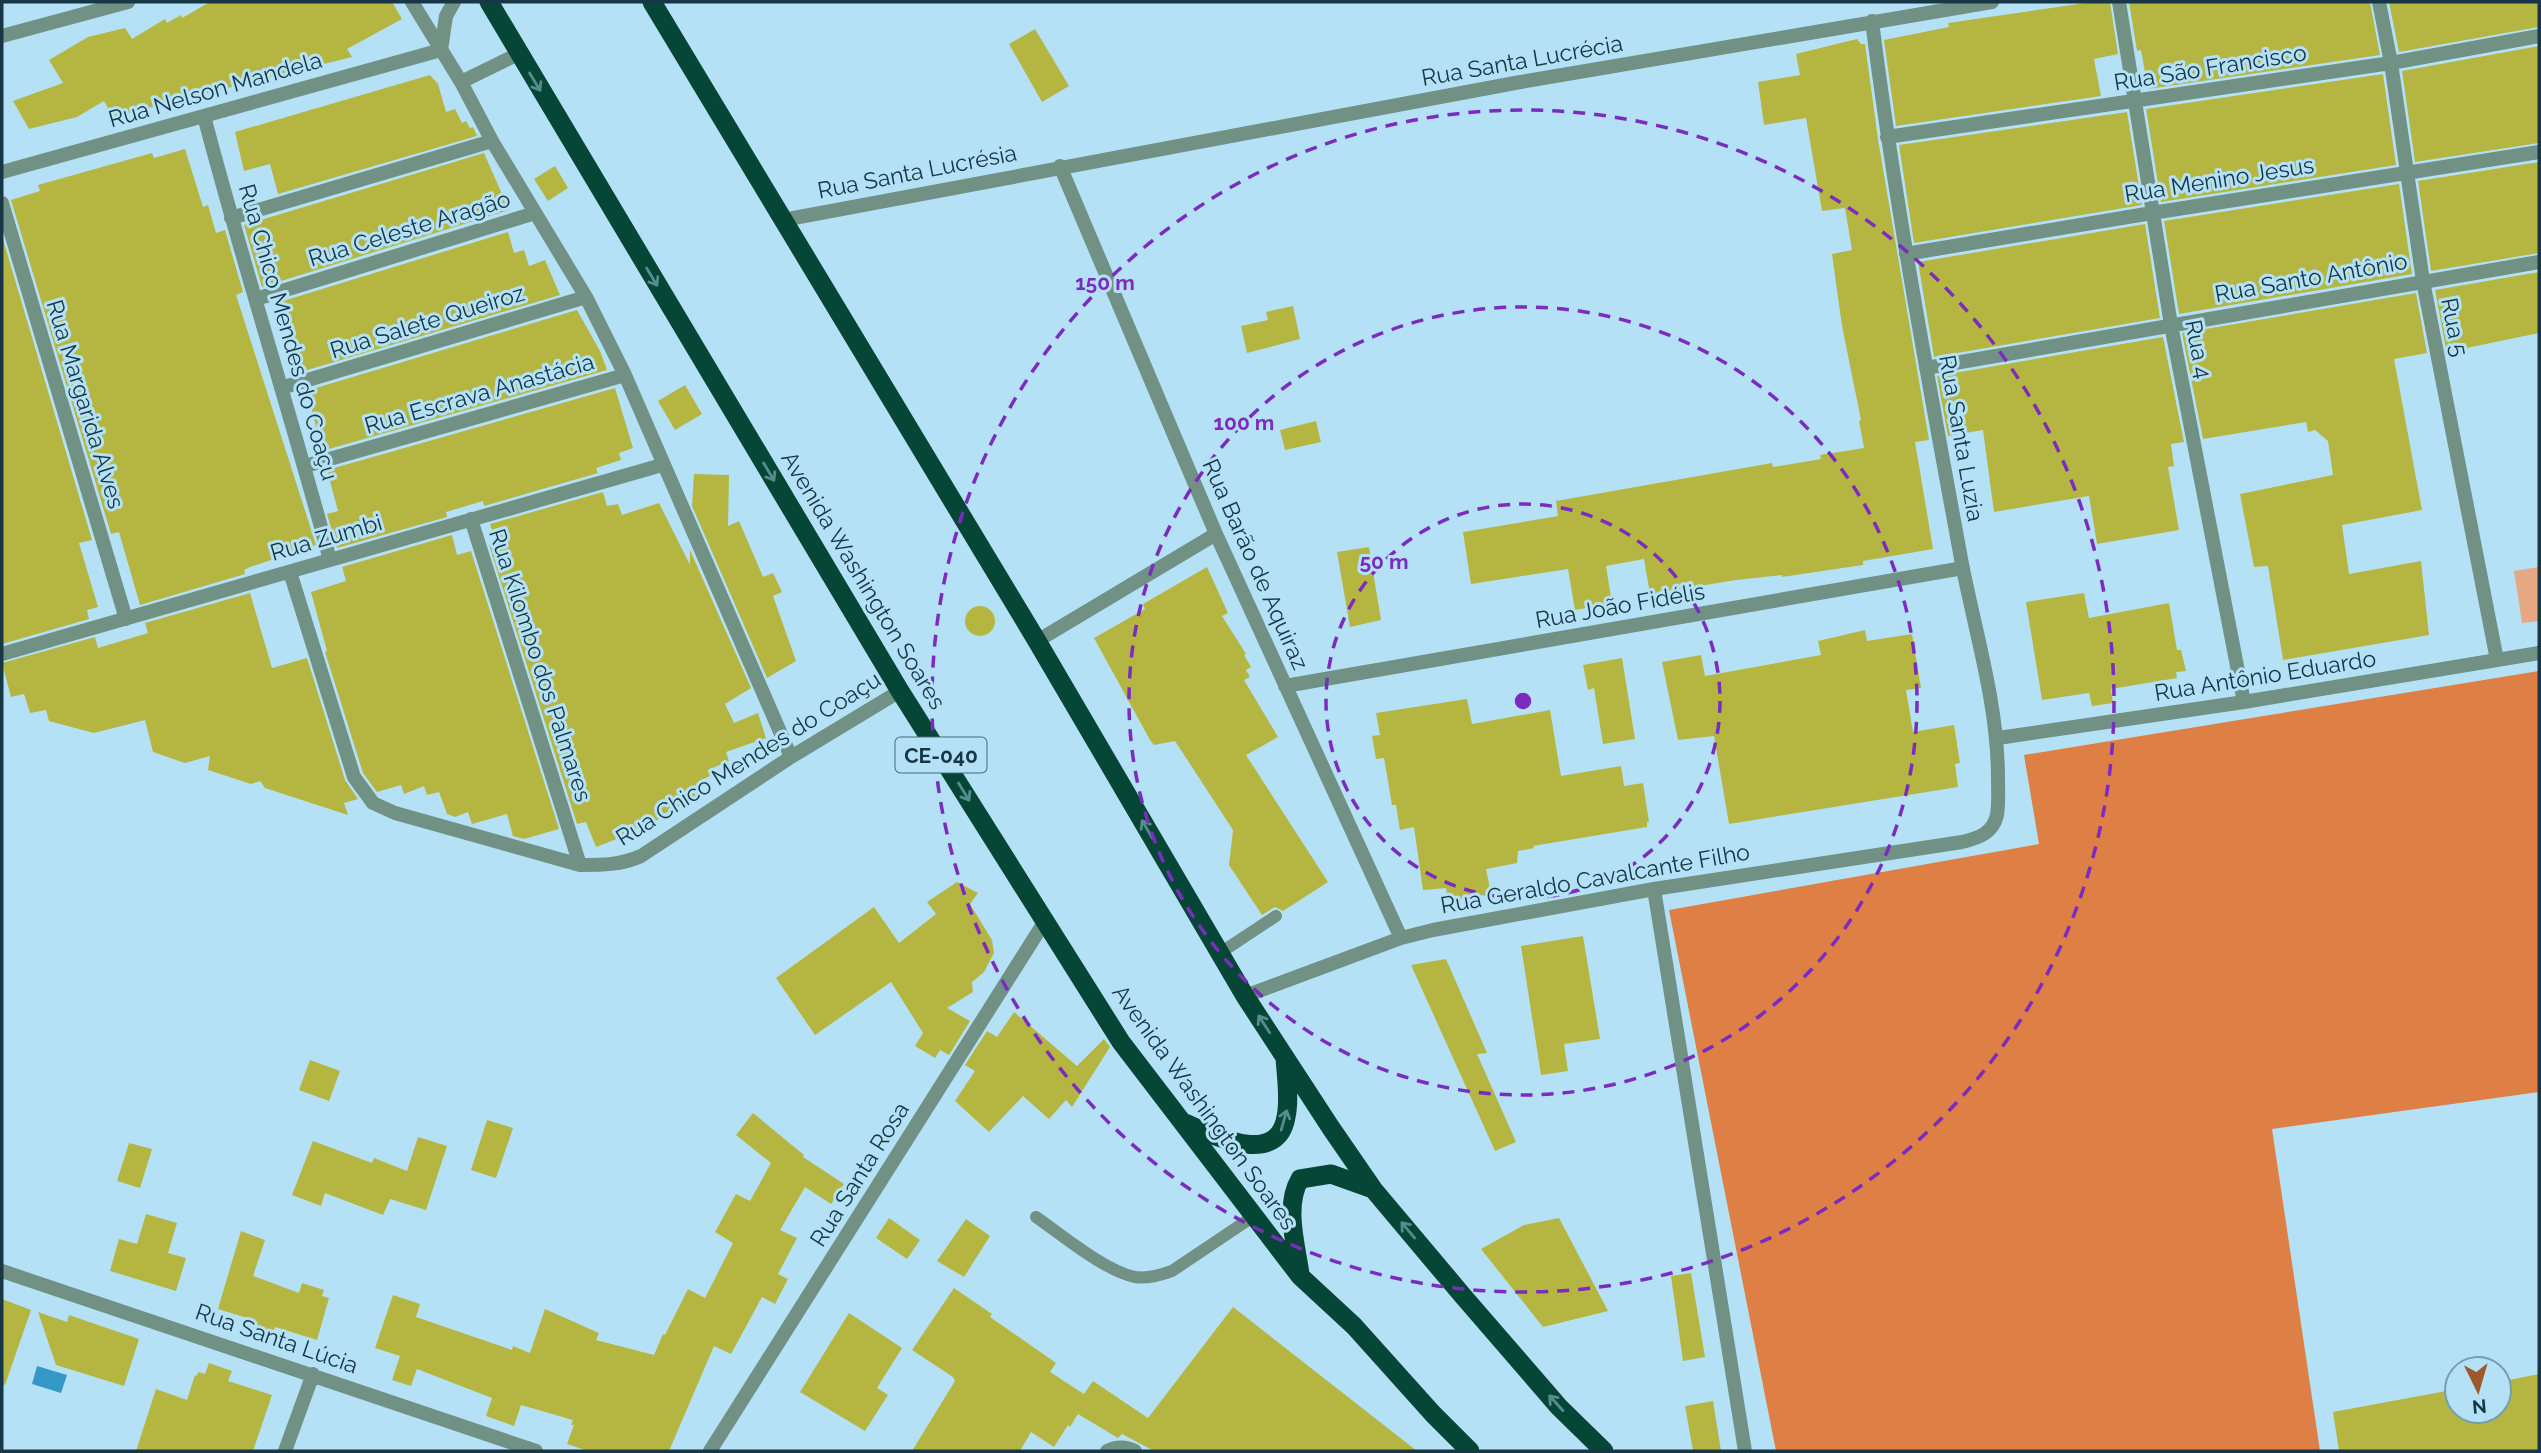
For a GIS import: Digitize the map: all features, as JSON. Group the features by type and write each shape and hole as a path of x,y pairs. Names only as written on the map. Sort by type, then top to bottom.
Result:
{"highway":[{"name":"Avenida Washington Soares","path":"489,2 901,691 1121,1042 1300,1276 1354,1326 1433,1415 1470,1451"},
{"path":"652,2 1037,641 1245,996 1285,1057 1373,1189 1559,1407 1604,1451"},
{"path":"1184,1123 1236,1143 1267,1143 1276,1137 1286,1120 1285,1057"},
{"path":"1300,1276 1292,1208 1294,1190 1300,1180 1331,1174 1373,1189"}],"street":[{"path":"2,36 128,2"},
{"path":"412,2 586,297 625,375 791,757"},
{"path":"441,50 446,16 454,2"},
{"name":"Rua Santa Lucrécia","path":"1060,166 1515,83 1992,2"},
{"name":"Rua 4","path":"2119,2 2171,325 2245,702"},
{"name":"Rua 5","path":"2379,2 2391,63 2423,281 2497,660"},
{"name":"Rua Santa Luzia","path":"1872,22 1887,137 1926,368 1998,738 1996,818 1993,827 1984,835 1962,842"},
{"name":"Rua São Francisco","path":"1887,137 2391,63 2539,36"},
{"name":"Rua Nelson Mandela","path":"2,172 441,50"},
{"path":"461,82 518,54"},
{"name":"Rua Chico Mendes do Coaçu","path":"204,116 230,218 305,466 330,560"},
{"path":"230,218 492,141"},
{"name":"Rua Menino Jesus","path":"1906,254 2539,152"},
{"name":"Rua Santa Lucrésia","path":"783,220 1060,166"},
{"name":"Rua Barão de Aquiraz","path":"1060,166 1216,534 1401,938"},
{"name":"Rua Margarida Alves","path":"2,202 126,619"},
{"name":"Rua Celeste Aragão","path":"256,299 535,213"},
{"name":"Rua Santo Antônio","path":"1926,368 2539,262"},
{"name":"Rua Salete Queiroz","path":"281,388 586,297"},
{"name":"Rua Escrava Anastácia","path":"305,466 625,375"},
{"name":"Rua Zumbi","path":"2,654 662,465"},
{"name":"Rua Kilombo dos Palmares","path":"471,519 580,865"},
{"path":"1037,641 1216,534"},
{"name":"Rua João Fidélis","path":"1285,687 1963,568"},
{"name":"Rua Chico Mendes do Coaçu","path":"289,572 354,777 373,803 395,813 580,865 606,865 641,856 791,757 901,691"},
{"name":"Rua Antônio Eduardo","path":"1998,738 2245,702 2539,653"},
{"name":"Rua Geraldo Cavalcante Filho","path":"1245,996 1401,938 1433,930 1654,890 1962,842"},
{"path":"1654,890 1745,1451"},
{"name":"Rua Santa Rosa","path":"710,1451 1045,921"},
{"name":"Rua Santa Lúcia","path":"2,1271 536,1451"},
{"path":"285,1451 313,1374"},
{"path":"1107,1451 1119,1447 1135,1451"}],"lane":[{"path":"1220,953 1276,916"},
{"path":"1036,1217 1117,1272 1137,1277 1157,1276 1172,1271 1254,1216"}],"shaded area":[{"path":"2539,567 2539,621 2522,623 2514,571"},
{"path":"2539,671 2539,1092 2272,1129 2320,1451 1776,1451 1669,910 2039,844 2024,755"}],"water":[{"path":"37,1366 67,1375 61,1393 32,1384"}],"building":[{"path":"210,2 392,2 402,19 347,49 352,57 113,117 104,101 77,117 29,129 13,101 63,83 49,60 88,37 125,28 132,39 165,19 167,23 181,15 182,18"},
{"path":"2092,2 2110,2 2118,54 2094,59 2101,96 1896,126 1884,40 1949,27 1948,23"},
{"path":"2129,2 2370,2 2380,55 2148,89 2141,50 2137,51"},
{"path":"2389,2 2539,2 2539,27 2399,52"},
{"path":"1035,29 1069,86 1042,102 1009,44"},
{"path":"1857,39 1861,44 1865,44 1878,139 1929,440 1915,442 1933,549 1863,561 1863,565 1782,577 1736,580 1650,594 1644,559 1606,566 1612,604 1575,610 1568,569 1471,584 1463,532 1558,516 1556,501 1772,463 1773,467 1821,459 1820,455 1864,448 1832,254 1852,250 1845,208 1822,211 1806,118 1764,125 1758,82 1800,75 1796,54"},
{"path":"2539,46 2539,143 2415,162 2402,71"},
{"path":"2383,74 2396,165 2161,202 2146,109"},
{"path":"430,75 438,84 446,112 455,109 462,123 466,121 470,128 473,127 477,136 278,194 270,164 244,171 235,132"},
{"path":"2127,112 2142,205 1914,243 1899,145"},
{"path":"185,149 203,207 208,205 216,233 225,230 243,292 236,295 316,545 250,567 244,570 245,574 140,605 119,532 111,534 11,200 40,191 38,185 152,153 154,158"},
{"path":"484,153 509,210 262,287 244,225"},
{"path":"2539,162 2539,253 2431,271 2418,181"},
{"path":"555,166 568,188 548,201 534,179"},
{"path":"2399,184 2412,274 2179,314 2164,221"},
{"path":"2145,224 2160,318 1934,357 1918,262"},
{"path":"508,232 514,253 524,250 529,266 545,260 560,295 304,371 303,366 300,367 283,301"},
{"path":"2,236 92,540 79,543 98,607 87,610 89,619 2,644"},
{"path":"2539,272 2539,333 2452,351 2452,348 2446,349 2435,290"},
{"path":"2416,293 2427,353 2394,359 2422,510 2342,525 2349,574 2421,561 2429,635 2283,660 2268,566 2254,567 2240,494 2333,475 2328,441 2315,430 2308,432 2306,422 2203,439 2182,333"},
{"path":"1293,306 1300,339 1247,353 1241,326 1268,320 1266,312"},
{"path":"577,310 600,351 607,370 322,451 309,390"},
{"path":"2163,337 2184,442 2171,444 2174,466 2168,467 2179,530 2097,544 2089,496 1994,512 1983,430 1948,436 1937,376"},
{"path":"685,385 702,414 675,430 658,401"},
{"path":"615,388 633,448 619,453 621,460 596,468 598,473 484,506 483,501 446,512 447,517 337,548 327,514 338,511 327,470"},
{"path":"1316,421 1321,442 1285,450 1280,430"},
{"path":"694,474 729,475 728,526 739,521 763,577 773,573 782,592 773,596 796,661 767,678 692,506"},
{"path":"603,492 607,506 618,504 622,515 659,503 690,565 690,550 751,688 725,704 734,723 758,713 766,738 726,752 729,761 708,770 710,776 699,781 705,795 661,815 662,818 631,831 632,833 596,847 586,822 577,824 489,545 496,543 490,524"},
{"path":"452,535 457,555 471,551 559,829 524,839 513,836 507,814 472,824 468,812 455,817 447,814 439,792 427,795 424,786 404,794 401,785 377,792 363,773 325,652 327,651 311,592 346,581 342,567"},
{"path":"1369,547 1381,620 1350,627 1337,552"},
{"path":"1207,567 1228,613 1222,616 1251,667 1246,670 1250,677 1244,680 1278,737 1246,755 1328,882 1283,911 1275,907 1262,915 1229,865 1233,830 1175,741 1154,745 1150,740 1094,638 1145,609 1143,604"},
{"path":"250,593 272,668 307,658 345,780 358,799 344,803 348,815 265,788 260,781 251,784 208,770 210,756 185,763 153,752 145,720 94,733 49,721 46,710 30,713 24,694 11,697 2,663 95,637 98,648 148,633 145,623"},
{"path":"2084,593 2089,618 2169,603 2177,650 2181,650 2186,671 2176,672 2177,678 2111,689 2113,703 2092,706 2089,693 2042,700 2026,602"},
{"path":"980,606 991,610 995,621 991,632 980,636 969,632 965,621 969,610"},
{"path":"1865,630 1867,641 1912,634 1921,688 1906,690 1913,732 1954,725 1960,763 1955,764 1958,787 1729,824 1714,736 1678,740 1662,662 1701,655 1705,676 1821,655 1818,641"},
{"path":"1622,658 1635,739 1603,744 1594,688 1588,690 1583,665"},
{"path":"1467,699 1472,724 1550,710 1561,776 1621,766 1624,786 1643,783 1649,822 1647,827 1533,846 1534,848 1518,851 1517,863 1486,869 1491,894 1448,901 1446,888 1423,890 1414,827 1400,830 1396,805 1392,805 1384,758 1376,759 1372,736 1380,735 1376,713"},
{"path":"957,882 978,893 970,904 992,940 994,953 984,972 972,982 973,992 947,1008 970,1021 949,1055 940,1050 935,1058 915,1046 923,1033 891,982 815,1035 776,978 874,907 899,943 936,914 927,902"},
{"path":"1583,936 1600,1039 1564,1044 1568,1071 1541,1075 1521,946"},
{"path":"1446,959 1487,1053 1477,1054 1516,1142 1495,1151 1411,965"},
{"path":"1014,1012 1077,1066 1104,1039 1110,1047 1072,1107 1066,1100 1049,1119 1023,1096 989,1132 955,1101 975,1071 965,1065 987,1031 997,1037"},
{"path":"310,1060 340,1071 329,1101 299,1090"},
{"path":"753,1113 804,1155 803,1157 844,1184 831,1204 805,1187 780,1230 797,1238 778,1274 788,1279 775,1304 762,1297 731,1354 714,1346 669,1451 588,1451 567,1444 574,1425 571,1425 573,1420 521,1405 514,1426 486,1416 492,1398 417,1369 411,1386 392,1380 400,1356 375,1348 393,1295 420,1304 416,1317 512,1350 513,1346 530,1353 545,1309 599,1333 596,1340 654,1355 688,1289 705,1298 733,1243 715,1232 736,1194 750,1201 771,1163 736,1135"},
{"path":"487,1120 513,1128 496,1178 471,1170"},
{"path":"418,1137 447,1146 426,1210 390,1199 383,1215 325,1193 321,1206 292,1195 313,1141 372,1163 374,1158 407,1171"},
{"path":"129,1143 152,1149 140,1188 117,1181"},
{"path":"146,1214 177,1223 168,1253 186,1258 176,1291 110,1271 119,1239 137,1244"},
{"path":"889,1218 920,1240 907,1259 876,1238"},
{"path":"1559,1218 1608,1311 1543,1327 1481,1249 1524,1225"},
{"path":"966,1219 990,1236 964,1277 937,1261"},
{"path":"241,1231 265,1240 253,1276 299,1293 302,1283 324,1290 322,1296 329,1298 317,1340 275,1327 271,1339 246,1330 250,1319 218,1309"},
{"path":"1691,1273 1705,1357 1683,1361 1671,1276"},
{"path":"954,1288 1056,1363 1050,1372 1084,1394 1093,1381 1148,1418 1233,1307 1417,1451 1154,1451 1122,1434 1118,1438 1078,1414 1054,1447 1031,1432 1020,1451 912,1451 955,1381 912,1350"},
{"path":"2,1299 31,1310 5,1385 2,1384"},
{"path":"38,1312 67,1322 69,1315 139,1339 124,1386 56,1365"},
{"path":"849,1313 902,1348 877,1388 888,1395 865,1431 800,1392"},
{"path":"209,1363 232,1371 228,1381 272,1395 253,1451 136,1451 156,1389 187,1400 195,1375 197,1376 198,1372 205,1374"},
{"path":"2539,1374 2539,1451 2339,1451 2333,1412 2443,1392 2443,1425 2513,1425 2513,1379"},
{"path":"1713,1401 1721,1451 1693,1451 1685,1406"}]}
